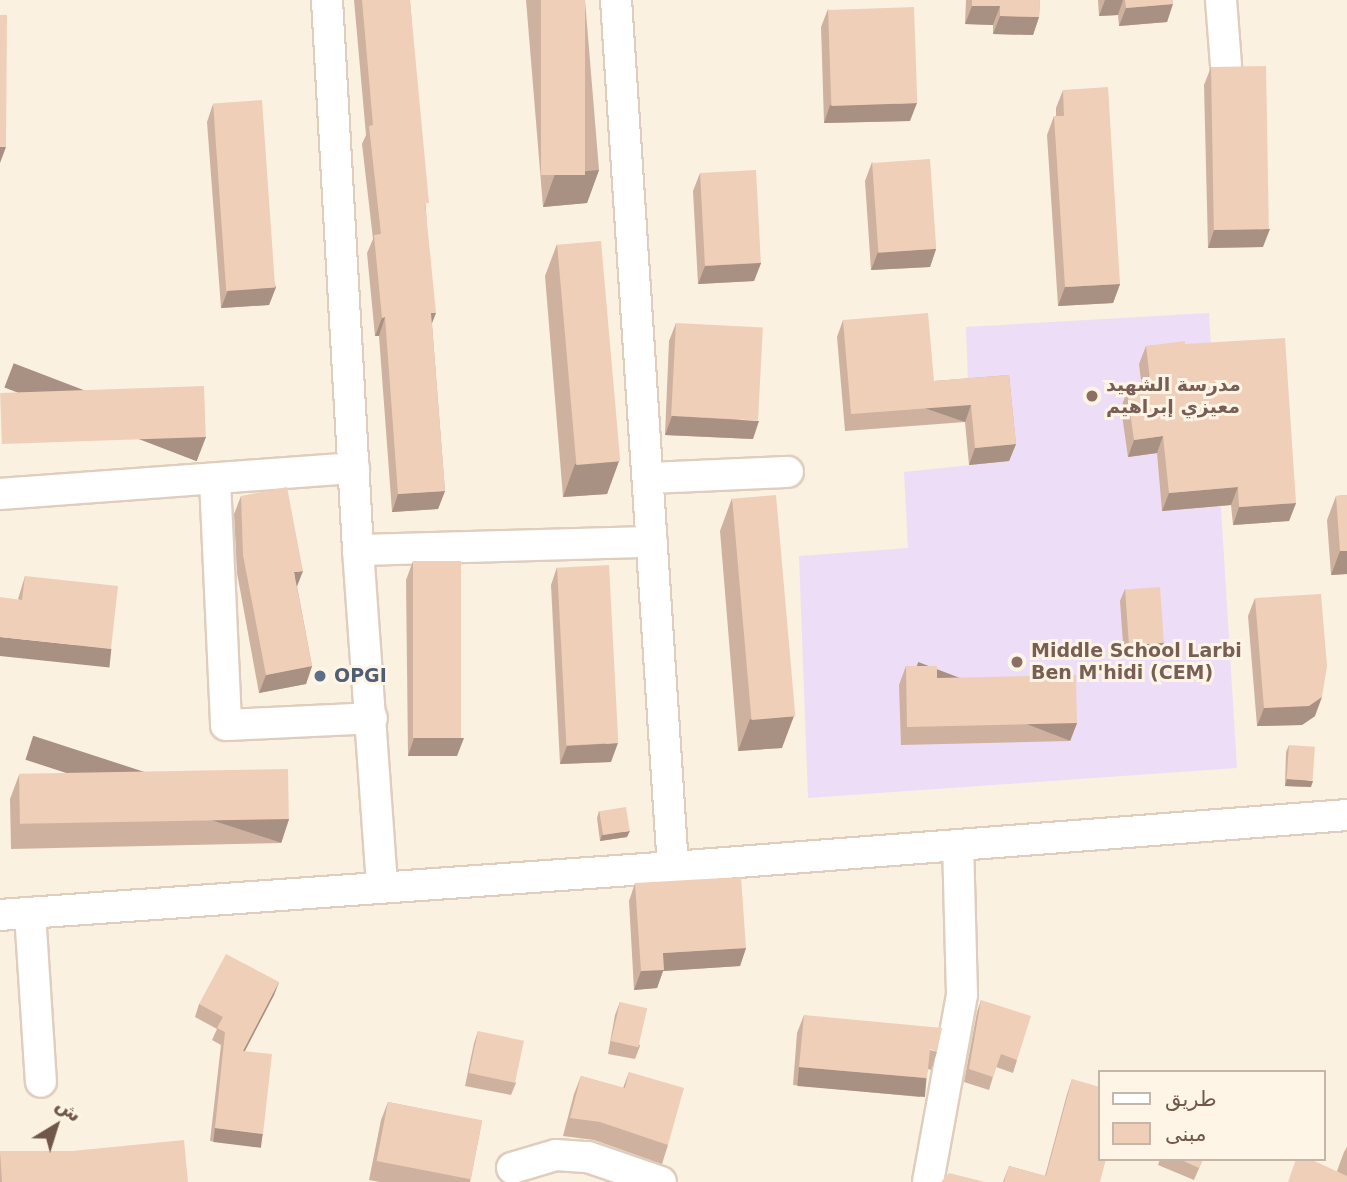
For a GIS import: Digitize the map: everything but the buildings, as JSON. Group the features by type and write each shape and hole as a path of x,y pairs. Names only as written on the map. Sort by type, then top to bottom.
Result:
{"street":[{"path":"327,0 358,550 382,886"},
{"path":"617,0 673,867"},
{"path":"1221,0 1226,65"},
{"path":"0,494 354,468"},
{"path":"648,478 788,472"},
{"path":"215,480 226,725 372,718"},
{"path":"358,550 652,542"},
{"path":"0,915 1347,815"},
{"path":"928,1182 962,995 958,845"},
{"path":"30,913 41,1082"},
{"path":"512,1168 555,1155 588,1157 661,1182"}],"shaded area":[{"name":"Middle School Larbi Ben M'hidi (CEM)","path":"1209,313 1237,768 808,798 799,556 908,548 904,472 971,465 966,327"}],"place":[{"name":"مدرسة الشهيد معيزي إبراهيم","path":"1092,396"},
{"name":"Middle School Larbi Ben M'hidi (CEM)","path":"1017,662"},
{"name":"OPGI","path":"320,676"}]}
